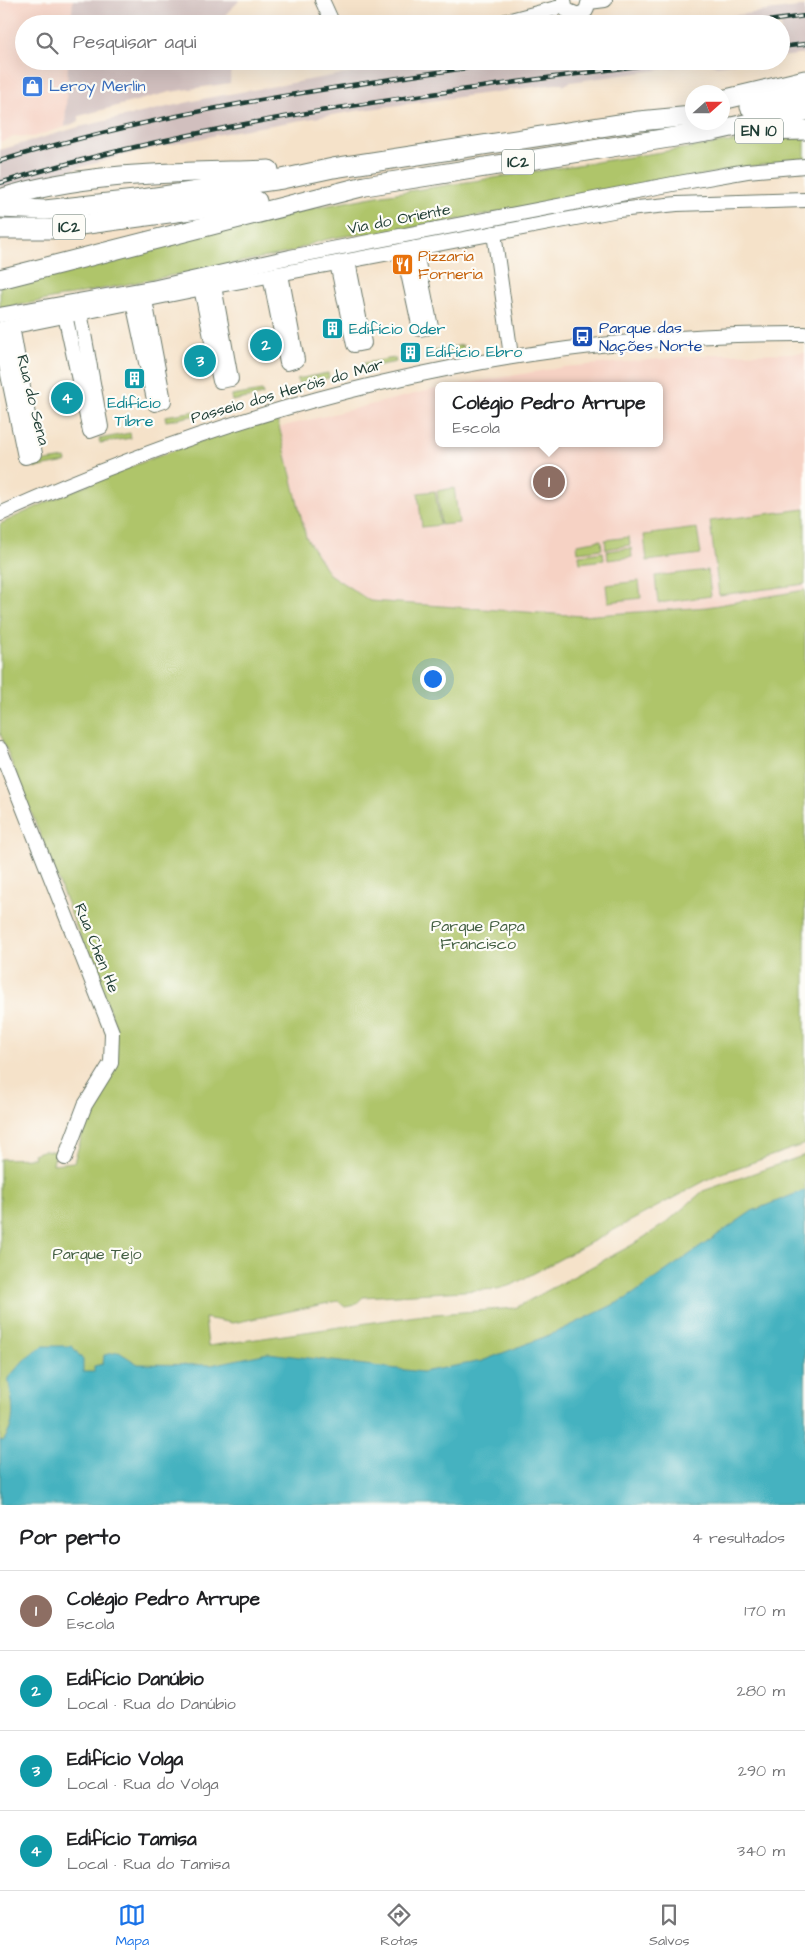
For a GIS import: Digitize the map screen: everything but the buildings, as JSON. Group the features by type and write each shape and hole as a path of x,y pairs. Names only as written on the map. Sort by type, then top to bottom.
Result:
{"highway":[{"name":"EN 10","path":"730,98 805,80"},
{"path":"730,110 805,97"},
{"path":"639,121 685,109"},
{"name":"IC2","path":"0,208 46,210 136,209 323,196 365,186 713,132 805,111"},
{"name":"IC2","path":"0,229 51,229 136,209 333,168 639,121 685,117"},
{"name":"EN 10","path":"713,132 805,130"},
{"path":"0,200 35,188 86,179 333,168"},
{"path":"0,279 323,196"}],"street":[{"path":"322,0 328,15"},
{"path":"525,15 564,3 570,13 578,15 586,11 589,1 605,0"},
{"name":"Via do Oriente","path":"0,315 152,288 290,257 747,171 805,166"},
{"name":"Via do Oriente","path":"6,328 208,287 618,210 677,204 805,200"},
{"path":"494,233 516,214"},
{"path":"462,225 494,233"},
{"path":"494,233 511,356"},
{"path":"342,262 364,343 354,345 342,262"},
{"path":"275,275 297,360 287,363 275,275"},
{"path":"208,287 231,379 220,381 208,287"},
{"path":"139,301 164,401 155,404 139,301"},
{"path":"65,315 90,431 101,428 80,312"},
{"name":"Rua do Sena","path":"0,336 25,457 36,454 6,328"},
{"name":"Passeio dos Heróis do Mar","path":"0,514 96,471 228,424 396,378 511,356 632,341 754,334 805,334"},
{"name":"Rua Chen He","path":"0,749 112,1032 111,1063 85,1105 65,1158"}],"shaded area":[{"path":"0,0 73,0 72,15 15,15 15,70 68,70 65,127 32,137 16,136 0,142"},
{"path":"73,0 240,0 225,15 72,15"},
{"path":"805,7 805,54 790,56 790,15 737,15"},
{"path":"68,70 231,70 230,83 170,92 79,116 79,121 65,127"},
{"path":"374,70 658,70 570,82 563,86 562,83 362,110 235,131 136,152 0,189 0,150 79,127 207,98"},
{"path":"805,353 805,590 707,607 582,616 370,601 329,574 306,537 280,427 435,389 435,447 663,447 663,382 474,382 564,367 718,354"}],"green space":[{"path":"805,138 805,159 747,167 380,234 334,238 313,243 292,252 0,309 0,284 281,214 383,195 726,142"},
{"path":"463,345 463,350 432,355 432,351"},
{"path":"395,358 396,362 365,368 364,363"},
{"path":"328,373 329,378 298,383 297,379"},
{"path":"262,391 263,395 232,401 231,396"},
{"path":"196,411 197,415 166,421 165,416"},
{"name":"Parque Papa Francisco","path":"277,418 306,537 329,574 370,601 582,616 707,607 805,590 805,1144 714,1176 512,1285 497,1289 363,1297 355,1305 345,1307 338,1301 233,1323 205,1318 208,1346 423,1315 515,1308 632,1245 666,1223 703,1191 805,1155 805,1430 0,1505 0,1159 34,1158 33,1154 45,1150 56,1152 53,1164 74,1162 91,1105 102,1088 115,1025 0,733 0,524 66,494 172,451"},
{"path":"130,433 131,438 100,443 99,439"},
{"path":"65,458 66,462 35,468 34,463"},
{"path":"454,488 459,523 441,525 437,491"},
{"path":"435,491 440,525 422,527 418,493"},
{"path":"805,509 805,584 719,595 710,521"},
{"path":"697,528 701,554 647,561 644,535"},
{"path":"629,537 630,545 606,549 605,540"},
{"path":"601,540 602,549 578,552 577,544"},
{"path":"631,548 632,557 608,560 607,551"},
{"path":"603,552 604,560 580,563 579,555"},
{"path":"708,570 711,596 658,603 655,576"},
{"path":"639,581 641,598 608,602 606,585"}],"water":[{"path":"805,1190 805,1505 0,1505 0,1440 3,1441 8,1434 13,1411 8,1378 24,1360 43,1346 72,1346 83,1360 83,1372 94,1372 94,1366 103,1364 104,1355 119,1352 138,1364 211,1365 268,1353 422,1372 482,1361 557,1332 627,1298 752,1211"}],"railway":[{"path":"790,18 805,16"},
{"path":"790,46 805,44"},
{"path":"0,161 63,143 191,113 320,90 453,70"},
{"path":"0,183 166,140 250,123 334,108 608,70"}],"place":[{"name":"Leroy Merlin","path":"33,86"},
{"name":"Pizzaria Forneria","path":"402,265"},
{"name":"Edifício Oder","path":"333,329"},
{"name":"Parque das Nações Norte","path":"583,337"},
{"name":"Edifício Danúbio","path":"266,345"},
{"name":"Edifício Ebro","path":"410,352"},
{"name":"Edifício Volga","path":"200,361"},
{"name":"Edifício Tibre","path":"134,379"},
{"name":"Edifício Tamisa","path":"67,398"},
{"name":"Colégio Pedro Arrupe","path":"549,482"}],"park label":[{"name":"Parque Tejo","path":"97,1254"}]}
